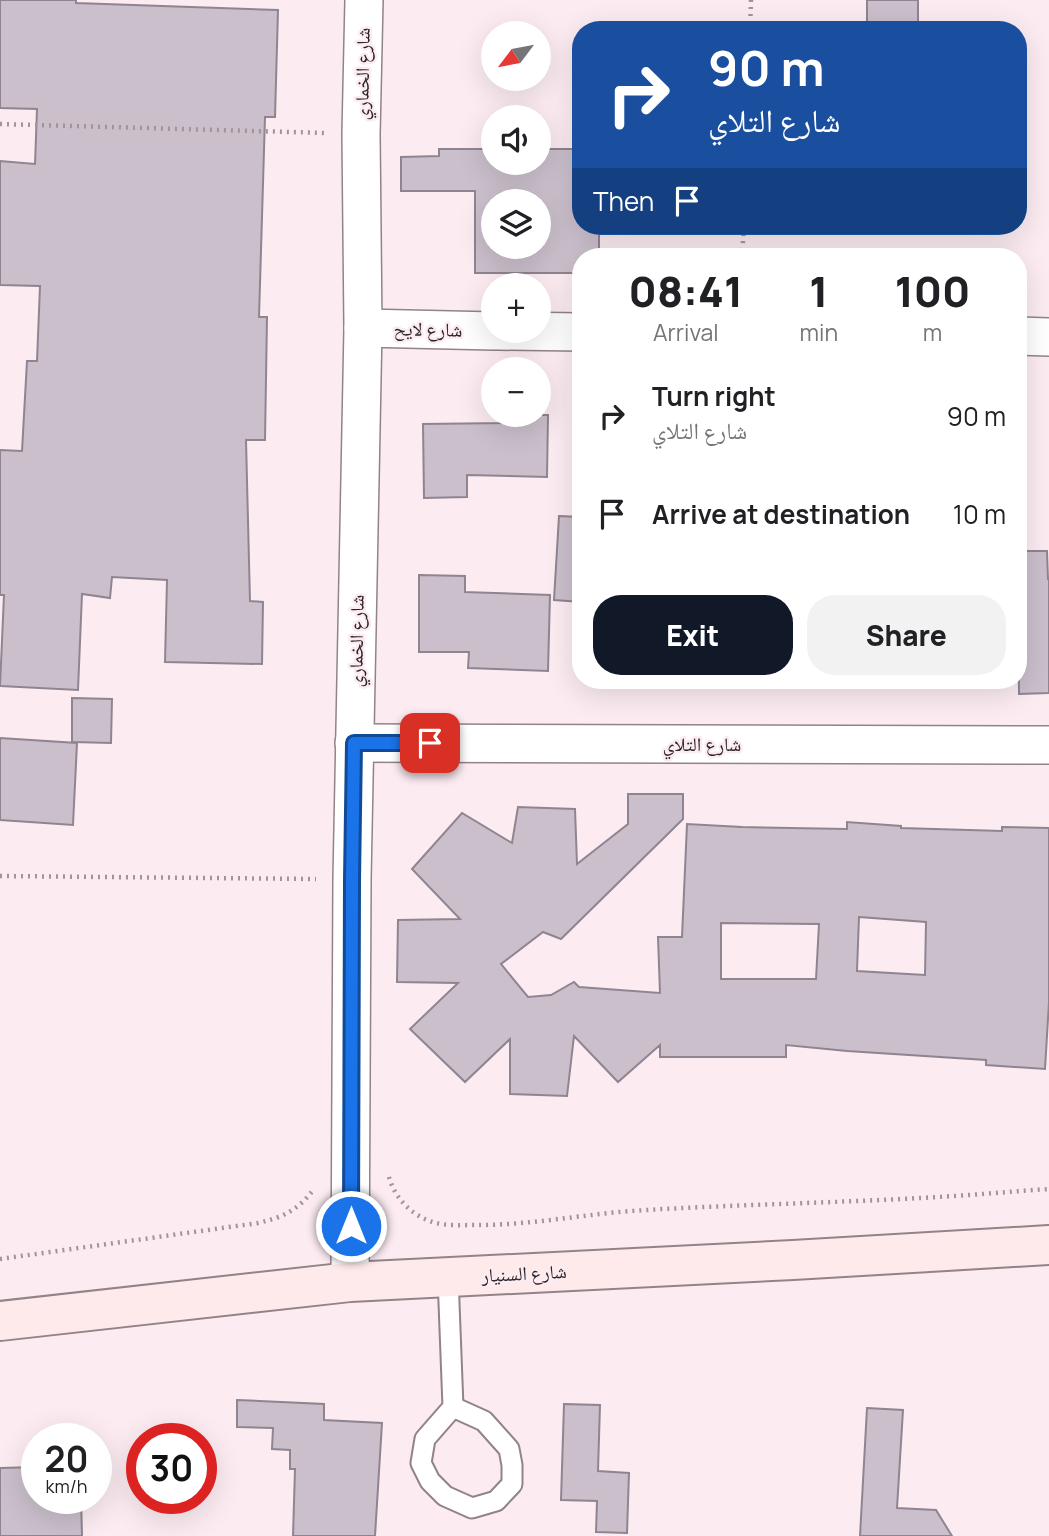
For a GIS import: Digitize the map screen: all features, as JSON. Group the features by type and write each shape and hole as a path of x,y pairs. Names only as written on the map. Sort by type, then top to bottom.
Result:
{"street":[{"name":"شارع الخماري","path":"350,1282 352,880 363,328 363,1"},
{"name":"شارع لايح","path":"363,328 481,331"},
{"path":"551,332 572,332"},
{"path":"1027,336 1049,337"},
{"name":"شارع التلاي","path":"354,743 1049,745"},
{"name":"شارع السنيار","path":"0,1321 350,1282 793,1261 1049,1245"}],"lane":[{"path":"448,1277 453,1407 425,1439 421,1463 430,1481 445,1496 472,1508 496,1501 512,1484 509,1450 484,1421 453,1407"}],"path":[{"path":"750,21 751,0"},
{"path":"0,124 361,134"},
{"path":"0,876 352,880"},
{"path":"386,1169 391,1186 400,1201 425,1219 450,1225 506,1225 653,1210 1049,1189"},
{"path":"0,1259 276,1219 292,1211 306,1199 318,1180"}],"building":[{"path":"0,0 76,0 76,3 278,10 275,117 265,117 259,317 267,317 265,440 246,440 250,601 263,602 262,664 165,662 167,580 112,577 110,598 82,594 78,690 0,686 4,595 0,595 0,450 22,451 27,361 37,361 40,286 0,285 0,161 35,164 37,109 0,108"},
{"path":"867,0 918,0 918,21 867,21"},
{"path":"439,149 481,149 481,175 551,175 551,149 572,149 572,235 599,235 599,248 572,248 572,273 475,273 475,191 401,191 401,157 439,156"},
{"path":"481,423 481,427 548,427 547,477 467,475 467,497 424,498 423,424"},
{"path":"559,516 572,517 572,601 554,600"},
{"path":"1027,551 1047,551 1049,693 1019,694 1019,689 1027,689"},
{"path":"419,575 465,576 465,592 550,595 548,671 468,668 469,652 419,652"},
{"path":"72,698 112,699 111,743 72,742"},
{"path":"0,738 77,743 73,825 0,820"},
{"path":"628,794 683,794 683,819 561,939 543,932 501,964 528,997 551,995 574,982 579,987 660,993 658,937 682,937 687,824 847,829 847,822 901,828 1002,831 1002,827 1049,828 1049,1002 1045,1069 986,1065 986,1060 786,1045 786,1057 660,1057 660,1045 618,1082 574,1036 567,1096 510,1094 510,1039 465,1082 410,1029 458,983 397,982 398,920 460,919 412,869 462,813 512,843 518,807 575,809 577,864 628,824","holes":["859,917 926,922 925,975 857,971","721,923 819,924 816,979 721,979"]},
{"path":"237,1400 324,1404 324,1420 382,1423 375,1536 293,1536 295,1469 290,1469 290,1450 272,1449 273,1428 237,1427"},
{"path":"564,1404 600,1405 598,1471 629,1473 627,1533 596,1532 597,1501 561,1500"},
{"path":"867,1408 903,1410 897,1508 936,1510 952,1536 860,1536"},
{"path":"21,1467 21,1514 81,1514 82,1536 0,1536 0,1468"}],"route":[{"path":"351,1226 354,743 430,743"}]}
